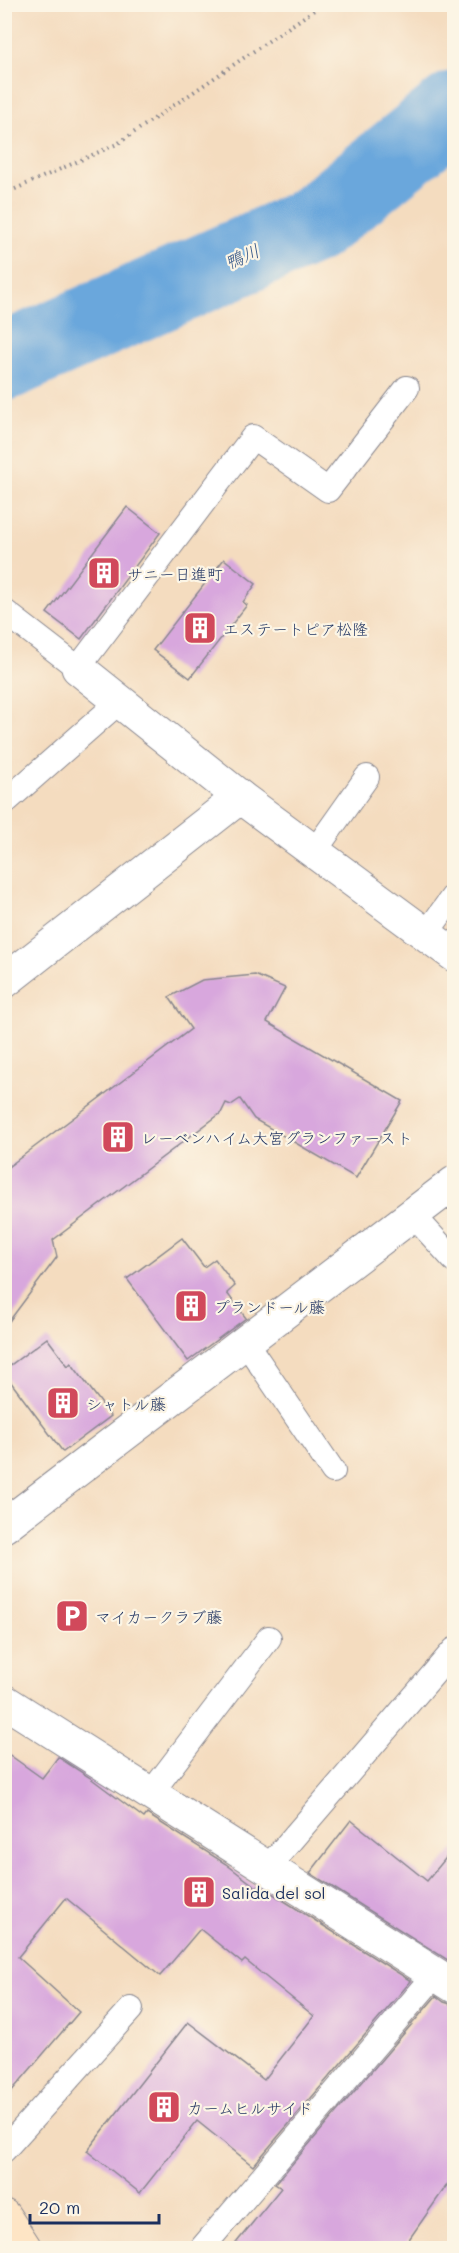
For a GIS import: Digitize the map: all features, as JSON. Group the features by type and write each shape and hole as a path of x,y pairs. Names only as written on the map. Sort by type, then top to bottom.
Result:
{"main road":[{"path":"4,2216 25,2248"}],"street":[{"path":"78,668 240,797 454,956"},
{"path":"4,982 240,797"},
{"path":"4,1527 454,1183"},
{"path":"4,1701 445,1980"}],"lane":[{"path":"4,611 78,668 253,437 328,490 407,388"},
{"path":"4,803 120,701"},
{"path":"314,852 366,777"},
{"path":"426,934 454,895"},
{"path":"413,1215 454,1260"},
{"path":"246,1343 333,1471"},
{"path":"151,1793 269,1638"},
{"path":"268,1867 454,1650"},
{"path":"202,2248 445,1980"},
{"path":"4,2150 131,2009"}],"path":[{"path":"4,194 117,144 323,4"}],"building":[{"name":"サニー日進町","path":"127,507 160,533 81,639 47,613"},
{"name":"エステートピア松隆","path":"224,559 256,584 243,602 247,605 190,678 153,650"},
{"path":"255,975 285,988 267,1022 402,1101 356,1178 254,1119 240,1099 231,1105 226,1103 221,1113 53,1240 57,1257 4,1328 4,1170 191,1029 169,997 202,980"},
{"name":"プランドール藤","path":"182,1238 204,1267 215,1259 235,1286 227,1293 246,1318 188,1361 127,1279"},
{"name":"シャトル藤","path":"47,1338 68,1366 71,1363 111,1416 63,1452 4,1373 4,1370"},
{"path":"4,1751 42,1778 58,1757 144,1818 147,1814 226,1864 256,1887 259,1885 411,1981 253,2166 197,2121 140,2193 87,2151 188,2022 264,2080 314,2016 245,1960 242,1963 200,1929 160,1976 66,1898 18,1957 79,2012 4,2100"},
{"path":"351,1820 427,1881 454,1848 454,1964 310,1873"},
{"path":"436,1996 454,2005 454,2175 403,2248 232,2248 281,2188 275,2184"}],"waterway":[{"name":"鴨川","path":"4,362 312,225 454,110"}],"place":[{"name":"サニー日進町","path":"104,573"},
{"name":"エステートピア松隆","path":"200,628"},
{"name":"レーベンハイム大宮グランファースト","path":"118,1137"},
{"name":"プランドール藤","path":"191,1306"},
{"name":"シャトル藤","path":"63,1403"},
{"name":"マイカークラブ藤","path":"72,1616"},
{"name":"Salida del sol","path":"199,1892"},
{"name":"カームヒルサイド","path":"164,2107"}]}
